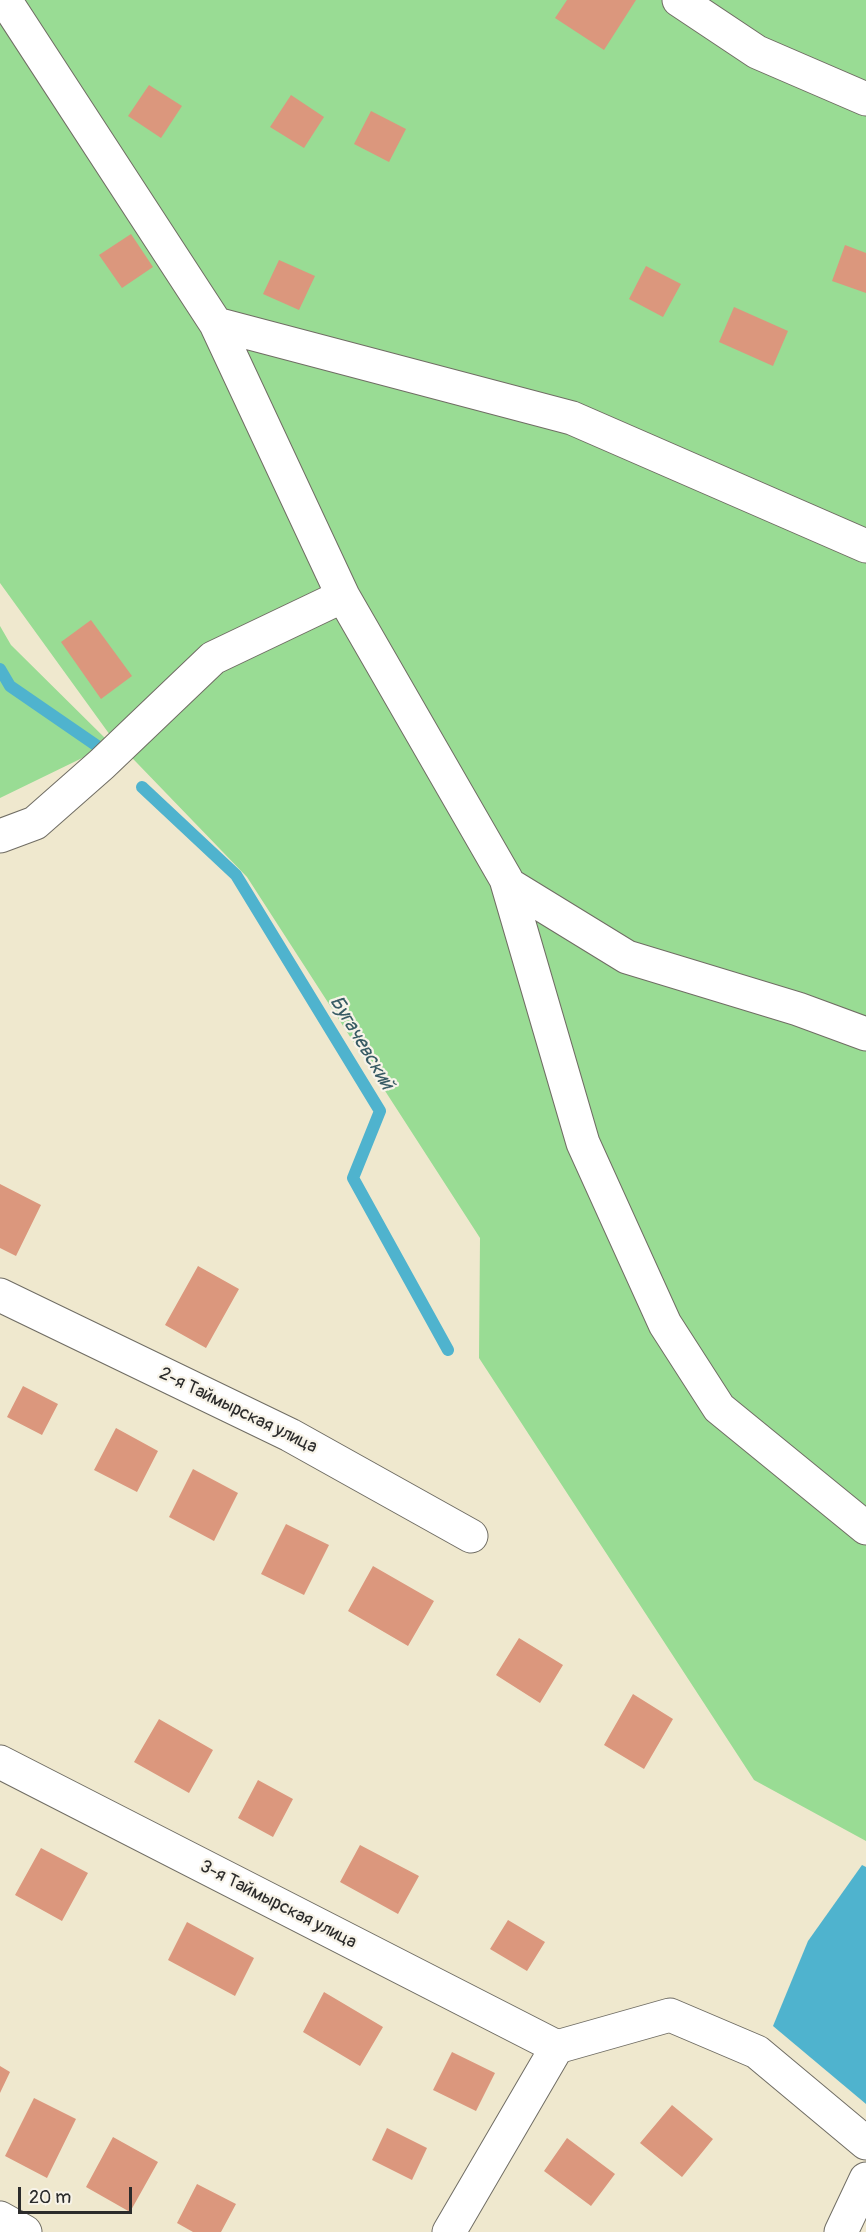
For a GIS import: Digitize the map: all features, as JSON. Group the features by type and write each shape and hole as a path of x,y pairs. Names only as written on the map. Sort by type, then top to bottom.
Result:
{"street":[{"path":"5,0 216,324 343,596 508,884 584,1143 666,1324 719,1408 866,1528"},
{"path":"679,0 757,52 866,99"},
{"path":"216,324 572,418 866,546"},
{"path":"0,836 35,823 102,764 213,658 343,596"},
{"path":"508,884 627,957 798,1009 866,1034"},
{"name":"2-я Таймырская улица","path":"0,1295 290,1435 471,1536"},
{"name":"3-я Таймырская улица","path":"0,1762 557,2047"},
{"path":"449,2232 557,2047 670,2015 757,2052 866,2143"},
{"path":"841,2232 866,2179"},
{"path":"0,2218 25,2232"}],"green space":[{"path":"0,0 866,0 866,1841 754,1780 479,1358 480,1238 247,877 110,735 0,583"},
{"path":"0,626 11,645 111,744 0,798"}],"water":[{"path":"862,1865 866,1867 866,2104 773,2026 808,1941"}],"building":[{"path":"567,0 636,0 604,50 555,18"},
{"path":"149,85 182,106 161,138 128,116"},
{"path":"291,95 324,117 304,148 270,127"},
{"path":"371,111 406,129 389,162 354,144"},
{"path":"131,234 153,267 122,288 99,255"},
{"path":"845,245 866,253 866,293 832,281"},
{"path":"279,260 315,276 299,310 263,294"},
{"path":"646,266 681,284 663,317 629,299"},
{"path":"734,307 788,331 773,366 719,342"},
{"path":"91,620 132,676 101,699 61,642"},
{"path":"0,1184 41,1205 16,1256 0,1248"},
{"path":"198,1266 239,1289 206,1348 165,1325"},
{"path":"23,1386 58,1404 42,1435 7,1417"},
{"path":"116,1428 158,1451 137,1492 94,1470"},
{"path":"193,1469 238,1493 214,1541 169,1517"},
{"path":"286,1524 329,1545 304,1595 261,1574"},
{"path":"373,1566 434,1601 408,1646 348,1611"},
{"path":"519,1638 563,1665 540,1703 496,1675"},
{"path":"633,1694 673,1719 644,1769 604,1745"},
{"path":"159,1719 213,1750 189,1793 134,1762"},
{"path":"258,1780 293,1799 273,1837 238,1818"},
{"path":"360,1845 419,1876 398,1914 340,1882"},
{"path":"41,1848 88,1873 62,1921 15,1895"},
{"path":"508,1920 545,1942 527,1971 490,1949"},
{"path":"187,1922 254,1958 235,1996 168,1960"},
{"path":"324,1992 383,2027 360,2066 303,2032"},
{"path":"452,2052 495,2073 476,2111 433,2090"},
{"path":"0,2066 10,2072 0,2093"},
{"path":"34,2098 76,2119 47,2178 5,2156"},
{"path":"672,2105 713,2139 682,2177 640,2143"},
{"path":"387,2128 427,2148 412,2180 372,2160"},
{"path":"113,2137 158,2162 130,2212 86,2187"},
{"path":"567,2138 615,2174 591,2206 544,2171"},
{"path":"197,2184 236,2204 221,2232 193,2232 177,2223"}],"waterway":[{"name":"Бугачевский","path":"0,669 10,686 103,750"},
{"name":"Бугачевский","path":"142,787 236,875 380,1111 353,1178 448,1350"}]}
